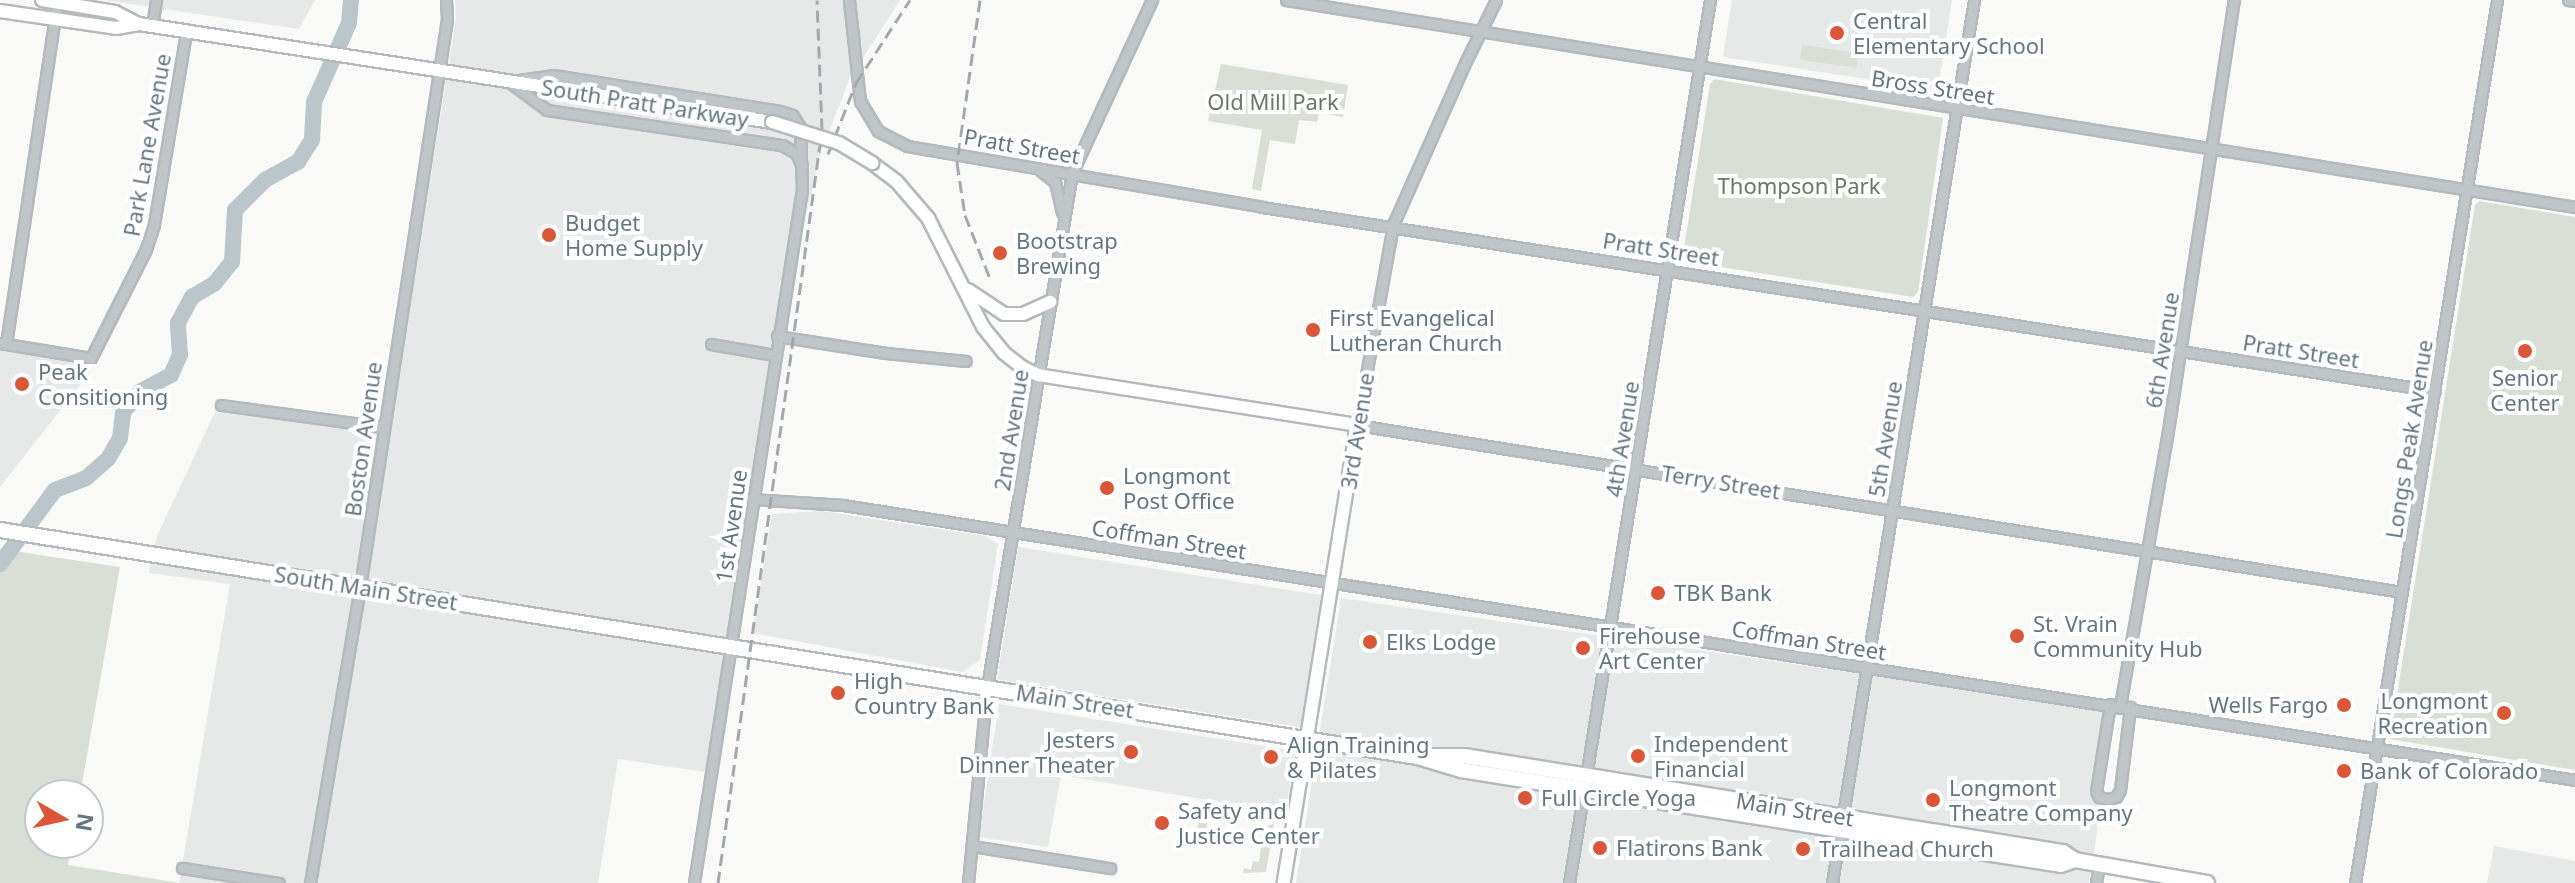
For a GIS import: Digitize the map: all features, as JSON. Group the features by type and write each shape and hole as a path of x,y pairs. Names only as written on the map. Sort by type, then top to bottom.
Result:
{"highway":[{"name":"South Main Street","path":"0,530 732,647"},
{"name":"Main Street","path":"732,647 1418,757 1464,756 1586,782 1842,823 2063,852 2075,860 2207,883"}],"main road":[{"name":"South Pratt Parkway","path":"42,0 115,12 139,24 186,32 772,122 839,143 872,163 914,199 994,342 1014,361 1038,375"},
{"name":"South Pratt Parkway","path":"0,11 116,28 139,24"},
{"path":"964,287 1004,314 1023,314 1050,302"},
{"name":"Terry Street","path":"1038,375 1357,425"},
{"name":"3rd Avenue","path":"1284,883 1357,425"}],"street":[{"path":"152,26 156,0"},
{"name":"Boston Avenue","path":"310,883 360,587 446,0"},
{"name":"Pratt Street","path":"849,0 860,101 868,119 885,136 907,146 2435,391"},
{"name":"2nd Avenue","path":"968,883 987,687 1072,173 1152,0"},
{"name":"Bross Street","path":"1286,0 2575,207"},
{"name":"3rd Avenue","path":"1357,425 1393,225 1496,0"},
{"name":"4th Avenue","path":"1569,883 1710,0"},
{"name":"5th Avenue","path":"1832,883 1974,0"},
{"name":"6th Avenue","path":"2120,706 2120,790 2116,797 2108,799 2099,797 2096,791 2120,706 2180,351 2234,0"},
{"name":"Longs Peak Avenue","path":"2355,883 2497,0"},
{"path":"2568,0 2575,1"},
{"path":"3,344 57,2"},
{"name":"Park Lane Avenue","path":"3,344 91,358 146,249 154,224 186,32"},
{"name":"1st Avenue","path":"508,81 553,75 780,111 792,115 800,127 804,173 694,883"},
{"path":"508,81 547,110 789,147 804,173"},
{"path":"1023,164 1048,174 1055,182 1064,222"},
{"path":"777,336 886,353 966,361"},
{"path":"711,344 774,355"},
{"path":"221,405 383,427"},
{"name":"Terry Street","path":"1357,425 2402,592"},
{"name":"Coffman Street","path":"752,499 843,505 2575,780"},
{"path":"972,846 1110,868"},
{"path":"2096,883 2099,864"},
{"path":"182,868 279,883"}],"shaded area":[{"path":"103,0 315,0 299,29"},
{"path":"455,0 900,0 849,80 820,155 794,267 719,774 618,759 598,883 179,883 230,584 149,573 157,536 215,412 390,433 456,18"},
{"name":"Central Elementary School","path":"1732,0 1952,0 1938,90 1723,57"},
{"path":"0,350 95,366 0,487"},
{"path":"822,511 985,536 998,544 980,660 962,672 753,633 772,514"},
{"path":"1018,547 1321,595 1300,727 997,679"},
{"path":"1341,598 2116,711 2089,883 1296,883"},
{"path":"999,704 1295,751 1286,808 1283,813 1061,775 1048,847 979,837"},
{"path":"2494,846 2575,861 2575,883 2487,883"}],"green space":[{"path":"1802,45 1858,53 1856,68 1800,60"},
{"name":"Old Mill Park","path":"1221,64 1348,85 1343,117 1319,113 1317,122 1299,120 1295,144 1270,140 1261,191 1252,189 1262,130 1208,121"},
{"name":"Thompson Park","path":"1714,79 1943,118 1918,292 1913,297 1682,261 1710,84"},
{"path":"2479,201 2575,217 2575,770 2390,739 2475,205"},
{"path":"0,549 120,567 83,779 24,779 24,859 69,859 68,865 180,883 0,883"},
{"path":"1183,807 1209,811 1204,844 1195,843 1199,817 1182,814"},
{"path":"1274,824 1266,872 1243,873 1244,868 1251,870 1253,861 1259,862 1264,828 1259,827"}],"waterway":[{"path":"0,564 55,490 86,478 108,459 120,438 123,412 141,391 171,375 180,355 178,323 192,297 214,284 232,262 235,210 265,180 298,162 312,140 314,102 349,23 351,0"}],"railway":[{"path":"718,883 822,130 817,0"},
{"path":"828,154 856,83 910,0"},
{"path":"980,0 957,163 965,215 991,281"}],"place":[{"name":"Central Elementary School","path":"1837,33"},
{"name":"Budget Home Supply","path":"549,235"},
{"name":"Bootstrap Brewing","path":"1000,253"},
{"name":"First Evangelical Lutheran Church","path":"1313,330"},
{"name":"Senior Center","path":"2525,351"},
{"name":"Peak Consitioning","path":"22,384"},
{"name":"Longmont Post Office","path":"1107,488"},
{"name":"TBK Bank","path":"1658,593"},
{"name":"St. Vrain Community Hub","path":"2017,636"},
{"name":"Elks Lodge","path":"1370,642"},
{"name":"Firehouse Art Center","path":"1583,648"},
{"name":"High Country Bank","path":"838,693"},
{"name":"Wells Fargo","path":"2344,705"},
{"name":"Longmont Recreation","path":"2504,713"},
{"name":"Jesters Dinner Theater","path":"1131,752"},
{"name":"Independent Financial","path":"1638,756"},
{"name":"Align Training & Pilates","path":"1271,757"},
{"name":"Bank of Colorado","path":"2344,771"},
{"name":"Full Circle Yoga","path":"1525,798"},
{"name":"Longmont Theatre Company","path":"1933,800"},
{"name":"Safety and Justice Center","path":"1162,823"},
{"name":"Flatirons Bank","path":"1600,848"},
{"name":"Trailhead Church","path":"1803,849"}]}
